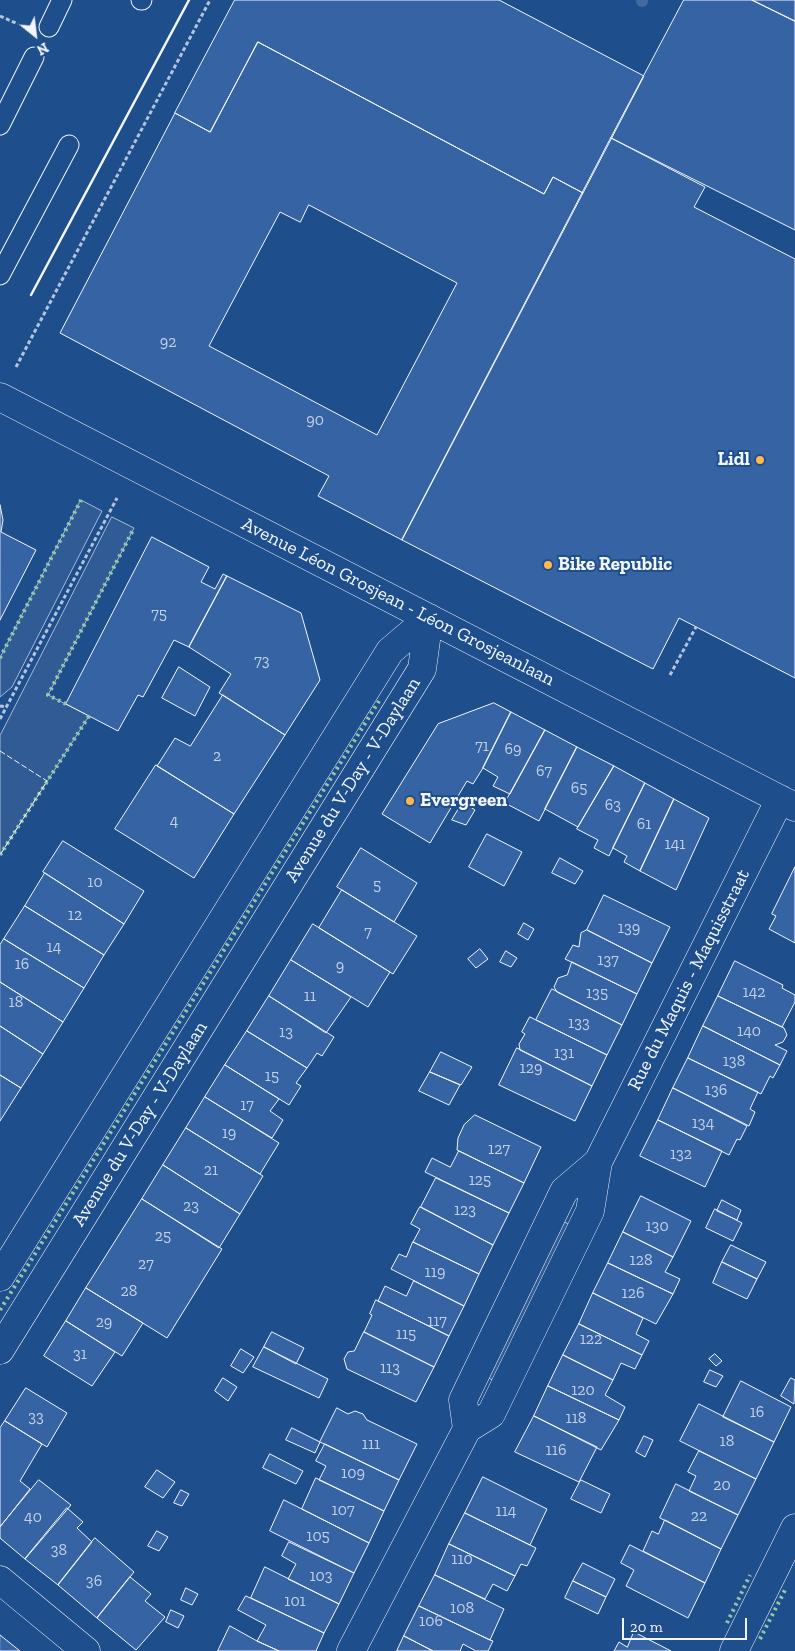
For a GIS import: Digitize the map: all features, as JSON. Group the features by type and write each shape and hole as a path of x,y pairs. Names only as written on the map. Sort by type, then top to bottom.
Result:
{"street":[{"name":"Avenue Léon Grosjean - Léon Grosjeanlaan","path":"0,397 787,803"},
{"name":"Avenue du V-Day - V-Daylaan","path":"0,1277 390,650 429,618"},
{"name":"Avenue du V-Day - V-Daylaan","path":"0,1350 422,669 429,618"},
{"name":"Rue du Maquis - Maquisstraat","path":"351,1651 467,1429 491,1414 590,1211 598,1162 787,803"},
{"path":"734,1651 795,1528"},
{"path":"0,1580 86,1651"}],"lane":[{"path":"48,27 62,0"},
{"path":"0,125 34,57"},
{"path":"0,275 69,145"}],"path":[{"path":"0,397 210,0"},
{"path":"0,718 112,508"},
{"path":"670,675 696,627"},
{"path":"0,706 7,707"}],"shaded area":[{"path":"81,500 102,511 12,687 0,697 0,658"},
{"path":"112,517 134,528 48,695 89,716 0,855 0,736"},
{"path":"560,1220 571,1225 494,1381 484,1375"}],"building":[{"path":"235,0 499,0 644,76 583,193 553,177 544,194 258,42 210,132 175,113"},
{"path":"684,0 752,0 795,21 795,230 611,138"},
{"path":"752,0 795,0 795,21"},
{"path":"258,42 544,194 553,177 583,193 402,540 318,496 329,476 60,333 175,113 210,132","holes":["309,205 457,283 377,435 209,346 280,212 300,222"]},
{"path":"611,138 705,187 694,207 795,259 795,678 679,618 653,669 402,540"},
{"path":"0,505 3,520 1,532 36,550 0,620"},
{"path":"152,537 209,567 201,582 215,589 223,574 227,576 189,647 174,640 143,697 138,695 118,731 66,704"},
{"path":"227,576 301,613 320,680 285,735 219,693 231,674 189,647"},
{"path":"179,667 210,687 195,716 162,698"},
{"path":"223,695 285,735 234,814 157,766 175,738 190,746"},
{"path":"494,703 511,712 483,768 473,784 467,781 430,843 382,814 438,724"},
{"path":"511,712 545,730 510,794 493,786 498,777 483,768"},
{"path":"545,730 577,747 539,821 505,803"},
{"path":"577,747 614,766 578,827 545,809"},
{"path":"156,765 234,814 194,878 115,829"},
{"path":"614,766 645,783 609,856 594,848 598,840 577,829"},
{"path":"645,783 674,799 640,871 624,862 627,856 613,848"},
{"path":"674,799 709,818 676,890 640,871"},
{"path":"463,802 475,810 466,825 452,820"},
{"path":"487,834 522,852 504,886 469,867"},
{"path":"63,841 144,891 124,924 43,872"},
{"path":"361,848 417,883 394,922 337,887"},
{"path":"560,858 583,871 575,884 552,873"},
{"path":"795,867 795,943 769,929 776,916 772,914"},
{"path":"45,873 124,924 104,955 25,906"},
{"path":"342,890 417,936 393,974 319,928"},
{"path":"604,895 670,927 652,963 587,930"},
{"path":"25,906 104,955 84,988 4,939"},
{"path":"524,923 534,929 528,940 518,934"},
{"path":"313,924 390,972 368,1007 291,960"},
{"path":"587,930 652,963 637,994 565,959 573,945 579,947 581,933"},
{"path":"4,939 84,988 63,1022 0,982 0,945"},
{"path":"480,949 488,959 476,968 468,959"},
{"path":"506,951 517,958 511,967 500,962"},
{"path":"291,960 351,997 326,1033 269,996"},
{"path":"735,961 783,985 782,988 795,995 795,1002 782,1027 718,996"},
{"path":"572,962 637,994 622,1025 557,992 554,987 558,978 567,975"},
{"path":"0,982 63,1022 43,1054 0,1026"},
{"path":"552,989 622,1025 607,1055 536,1020"},
{"path":"269,996 334,1037 322,1056 317,1053 307,1068 247,1031"},
{"path":"718,996 784,1028 787,1035 783,1042 775,1045 787,1051 780,1065 703,1026"},
{"path":"530,1017 607,1055 592,1086 520,1050 519,1044 525,1034 522,1032"},
{"path":"0,1026 43,1054 21,1088 0,1075"},
{"path":"703,1026 780,1065 773,1078 770,1076 761,1094 688,1058"},
{"path":"247,1031 307,1068 296,1083 301,1086 289,1105 225,1065"},
{"path":"517,1048 592,1086 575,1121 499,1085"},
{"path":"441,1052 472,1067 461,1085 430,1072"},
{"path":"688,1058 758,1092 750,1109 755,1112 749,1126 673,1088"},
{"path":"225,1065 279,1099 270,1111 283,1120 272,1138 205,1097"},
{"path":"430,1072 460,1085 449,1105 419,1091"},
{"path":"0,1075 21,1088 0,1121"},
{"path":"673,1088 747,1126 740,1140 737,1139 729,1155 658,1120"},
{"path":"205,1097 279,1143 260,1174 186,1128"},
{"path":"475,1115 541,1147 524,1183 457,1150 458,1138 464,1125"},
{"path":"658,1120 722,1151 705,1187 640,1156"},
{"path":"186,1128 263,1176 240,1214 163,1165"},
{"path":"459,1151 524,1183 509,1213 425,1172 432,1158 450,1167"},
{"path":"163,1165 240,1214 219,1248 142,1199"},
{"path":"436,1178 509,1213 493,1245 421,1207"},
{"path":"641,1196 691,1221 673,1257 623,1232"},
{"path":"142,1199 222,1249 167,1338 86,1288"},
{"path":"722,1200 741,1210 737,1220 717,1211"},
{"path":"420,1207 493,1245 479,1274 413,1242 420,1229 411,1224"},
{"path":"715,1209 742,1223 733,1241 706,1228"},
{"path":"623,1232 673,1257 665,1272 680,1279 673,1294 608,1263"},
{"path":"413,1242 479,1274 464,1306 391,1269 399,1254 406,1257"},
{"path":"731,1245 766,1262 757,1279 722,1262"},
{"path":"722,1262 757,1279 747,1299 713,1283"},
{"path":"608,1263 673,1294 656,1324 593,1293"},
{"path":"414,1281 464,1306 449,1336 378,1301 385,1286 406,1296"},
{"path":"86,1288 143,1323 122,1356 66,1321"},
{"path":"593,1293 643,1318 636,1334 649,1341 642,1355 579,1324"},
{"path":"376,1300 449,1336 434,1367 364,1332 372,1315 370,1314"},
{"path":"66,1321 115,1352 92,1386 44,1356"},
{"path":"579,1324 642,1355 635,1369 621,1363 613,1380 563,1355"},
{"path":"272,1332 304,1348 296,1364 264,1347"},
{"path":"364,1332 434,1367 416,1402 347,1369 344,1359 348,1352 354,1351"},
{"path":"264,1347 328,1379 319,1398 253,1367"},
{"path":"241,1349 254,1357 243,1373 231,1366"},
{"path":"715,1354 722,1361 716,1366 709,1359"},
{"path":"563,1355 613,1380 605,1395 625,1407 619,1420 548,1386"},
{"path":"710,1370 723,1376 716,1387 704,1382"},
{"path":"223,1378 237,1387 228,1401 215,1391"},
{"path":"791,1378 795,1380 794,1404 781,1396"},
{"path":"741,1381 791,1407 774,1442 723,1417"},
{"path":"548,1386 619,1420 601,1450 534,1416"},
{"path":"26,1388 67,1413 47,1447 5,1421"},
{"path":"699,1404 774,1442 756,1479 680,1441"},
{"path":"337,1408 348,1414 355,1411 363,1414 367,1420 417,1444 399,1480 320,1442"},
{"path":"534,1416 597,1447 579,1482 515,1452"},
{"path":"5,1421 42,1444 20,1481 30,1489 0,1527 0,1428"},
{"path":"292,1428 320,1442 315,1453 286,1440"},
{"path":"644,1436 653,1440 645,1457 636,1452"},
{"path":"325,1444 399,1480 384,1511 319,1480 326,1466 316,1461"},
{"path":"699,1451 756,1479 738,1515 689,1491 696,1476 688,1472"},
{"path":"270,1454 303,1471 296,1484 263,1468"},
{"path":"157,1470 175,1482 163,1498 145,1487"},
{"path":"483,1477 547,1509 530,1545 465,1513"},
{"path":"316,1478 384,1511 369,1543 302,1509"},
{"path":"39,1480 71,1505 25,1559 0,1538 0,1527"},
{"path":"581,1480 610,1494 601,1513 571,1499"},
{"path":"676,1484 738,1515 721,1549 660,1518"},
{"path":"181,1490 189,1494 182,1506 174,1503"},
{"path":"284,1500 369,1543 354,1573 270,1531"},
{"path":"67,1508 83,1522 77,1528 92,1542 58,1585 25,1559"},
{"path":"465,1513 536,1548 527,1566 521,1564 515,1576 449,1544"},
{"path":"665,1520 721,1549 705,1583 643,1551 652,1531 658,1534"},
{"path":"157,1531 168,1537 159,1551 148,1546"},
{"path":"95,1538 134,1572 97,1618 58,1585"},
{"path":"289,1542 354,1573 339,1604 288,1579 296,1564 282,1556"},
{"path":"449,1544 515,1576 507,1591 493,1584 485,1599 435,1575"},
{"path":"630,1545 705,1583 688,1618 626,1586 634,1570 621,1563"},
{"path":"583,1563 615,1579 606,1597 573,1581"},
{"path":"265,1567 339,1604 324,1633 251,1598"},
{"path":"435,1575 504,1609 490,1640 419,1606"},
{"path":"130,1577 151,1594 145,1601 165,1617 136,1650 97,1618"},
{"path":"573,1581 606,1597 598,1614 565,1598"},
{"path":"186,1588 198,1594 192,1605 181,1600"},
{"path":"246,1596 324,1633 316,1651 279,1651 257,1641 266,1625 238,1610"},
{"path":"419,1606 493,1641 488,1651 476,1651 463,1644 460,1651 433,1651 404,1636"},
{"path":"171,1610 184,1616 178,1628 166,1622"},
{"path":"230,1626 257,1641 279,1651 218,1651"},
{"path":"634,1632 671,1651 614,1651 619,1642 627,1647"},
{"path":"0,1635 20,1651 0,1651"},
{"path":"404,1636 433,1651 397,1651"}],"hedge":[{"path":"0,658 81,500"},
{"path":"66,704 48,695 134,528"},
{"path":"0,1310 379,701"},
{"path":"0,855 89,716"},
{"path":"727,1623 750,1575"},
{"path":"760,1639 785,1590"}],"fence":[{"path":"0,751 47,781 0,855"}],"wall":[{"path":"31,295 189,0"}],"place":[{"name":"Lidl","path":"760,460"},
{"name":"Bike Republic","path":"548,565"},
{"name":"Evergreen","path":"410,801"}]}
